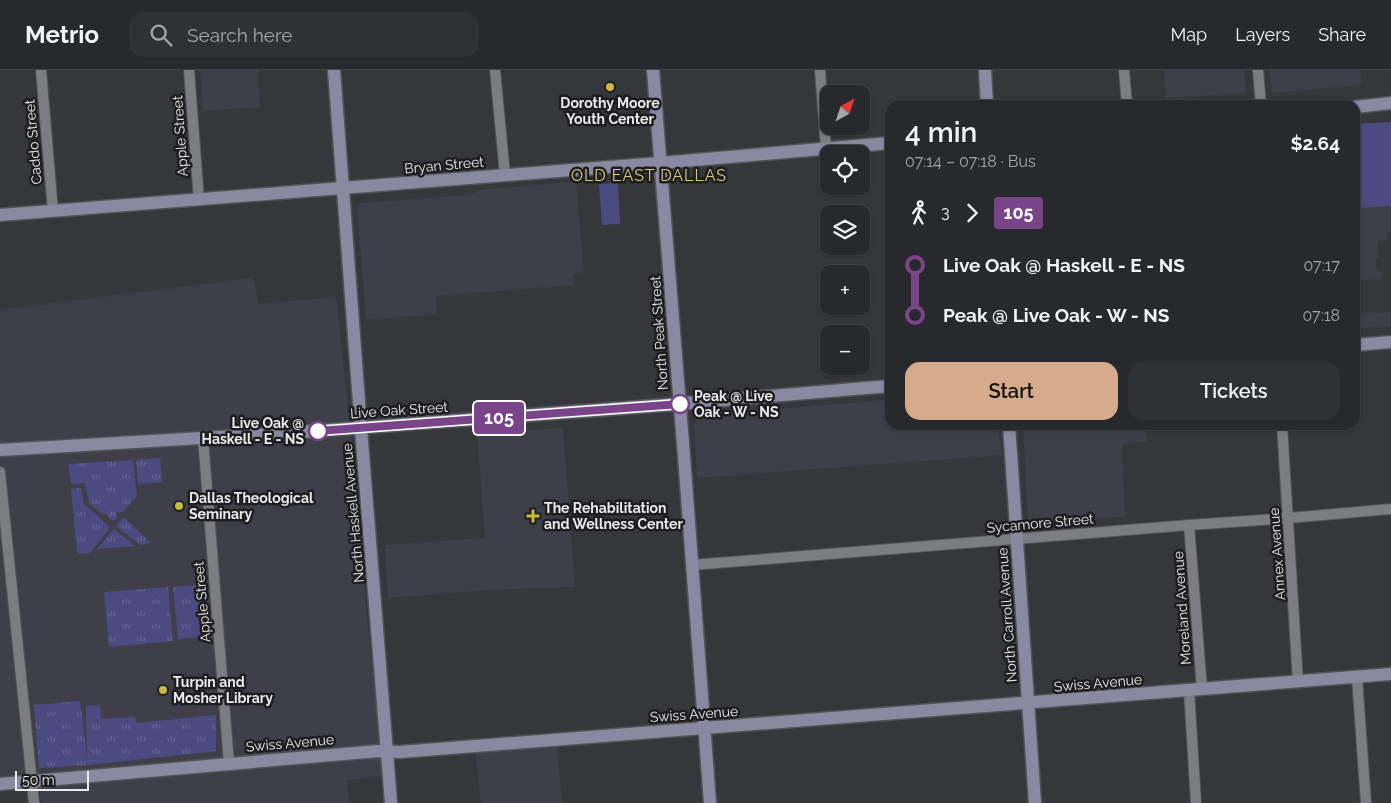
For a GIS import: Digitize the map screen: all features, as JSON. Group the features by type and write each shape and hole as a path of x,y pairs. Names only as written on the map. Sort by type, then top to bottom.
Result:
{"street":[{"name":"Caddo Street","path":"41,70 53,211"},
{"name":"Apple Street","path":"189,70 199,200"},
{"name":"North Haskell Avenue","path":"334,70 392,803"},
{"path":"495,70 505,175"},
{"name":"North Peak Street","path":"653,70 710,803"},
{"path":"820,70 826,145"},
{"path":"985,70 987,100"},
{"path":"1124,70 1127,100"},
{"path":"1258,70 1261,100"},
{"path":"1360,106 1391,103"},
{"name":"Bryan Street","path":"864,145 885,143"},
{"name":"Bryan Street","path":"0,215 820,149"},
{"path":"1360,345 1391,342"},
{"name":"Live Oak Street","path":"0,450 361,428 885,386"},
{"name":"North Carroll Avenue","path":"1009,430 1035,803"},
{"name":"Annex Avenue","path":"1282,430 1298,682"},
{"name":"Apple Street","path":"203,438 229,764"},
{"path":"0,472 34,803"},
{"name":"Sycamore Street","path":"692,565 1391,509"},
{"name":"Moreland Avenue","path":"1189,525 1196,690 1196,803"},
{"name":"Swiss Avenue","path":"0,784 378,751 400,752 704,729 1391,674"},
{"path":"1357,677 1366,803"}],"shaded area":[{"path":"200,70 258,70 260,107 203,111"},
{"path":"1164,70 1244,70 1246,93 1166,98"},
{"path":"1270,70 1360,70 1362,85 1272,93"},
{"path":"1391,122 1391,232 1387,232 1388,240 1378,241 1379,258 1376,258 1377,271 1381,271 1381,279 1360,281 1360,124"},
{"path":"576,181 584,273 573,274 573,285 436,296 437,314 366,320 357,206 361,203 469,195 481,190"},
{"name":"Dallas Theological Seminary","path":"253,278 258,304 336,297 384,776 347,780 349,803 41,803 38,776 0,780 0,310"},
{"path":"1391,312 1391,326 1360,329 1360,314"},
{"path":"885,400 885,430 999,430 1002,455 697,478 694,424 701,415"},
{"path":"563,428 575,587 489,590 388,598 385,545 485,538 477,434"},
{"path":"1023,430 1146,430 1147,441 1122,444 1125,517 1028,521"},
{"path":"557,746 562,803 481,803 475,753"}],"green space":[{"path":"1391,122 1391,206 1360,208 1360,124"},
{"path":"618,183 620,224 602,225 599,184"},
{"path":"160,458 162,482 138,484 136,460"},
{"path":"133,460 137,496 123,512 116,512 117,517 115,520 111,520 108,517 111,510 107,514 102,514 89,503 85,483 73,484 71,482 68,464"},
{"path":"81,488 84,504 110,527 90,553 79,554 77,551 71,489"},
{"path":"124,517 151,543 140,545 116,526"},
{"path":"114,529 135,546 97,549"},
{"path":"206,584 210,636 178,639 173,587"},
{"path":"168,587 173,641 109,647 104,592"},
{"path":"80,701 87,758 86,706 100,705 101,719 135,717 136,723 216,715 216,751 88,765 39,768 34,705"}],"bus line":[{"name":"105","path":"318,431 680,404"}],"place":[{"name":"Dorothy Moore Youth Center","path":"610,87"},
{"name":"Peak @ Live Oak - W - NS","path":"680,404"},
{"name":"Live Oak @ Haskell - E - NS","path":"318,431"},
{"name":"Dallas Theological Seminary","path":"179,506"},
{"name":"The Rehabilitation and Wellness Center","path":"533,516"},
{"name":"Turpin and Mosher Library","path":"163,690"}],"district":[{"name":"OLD EAST DALLAS","path":"649,175"}]}
